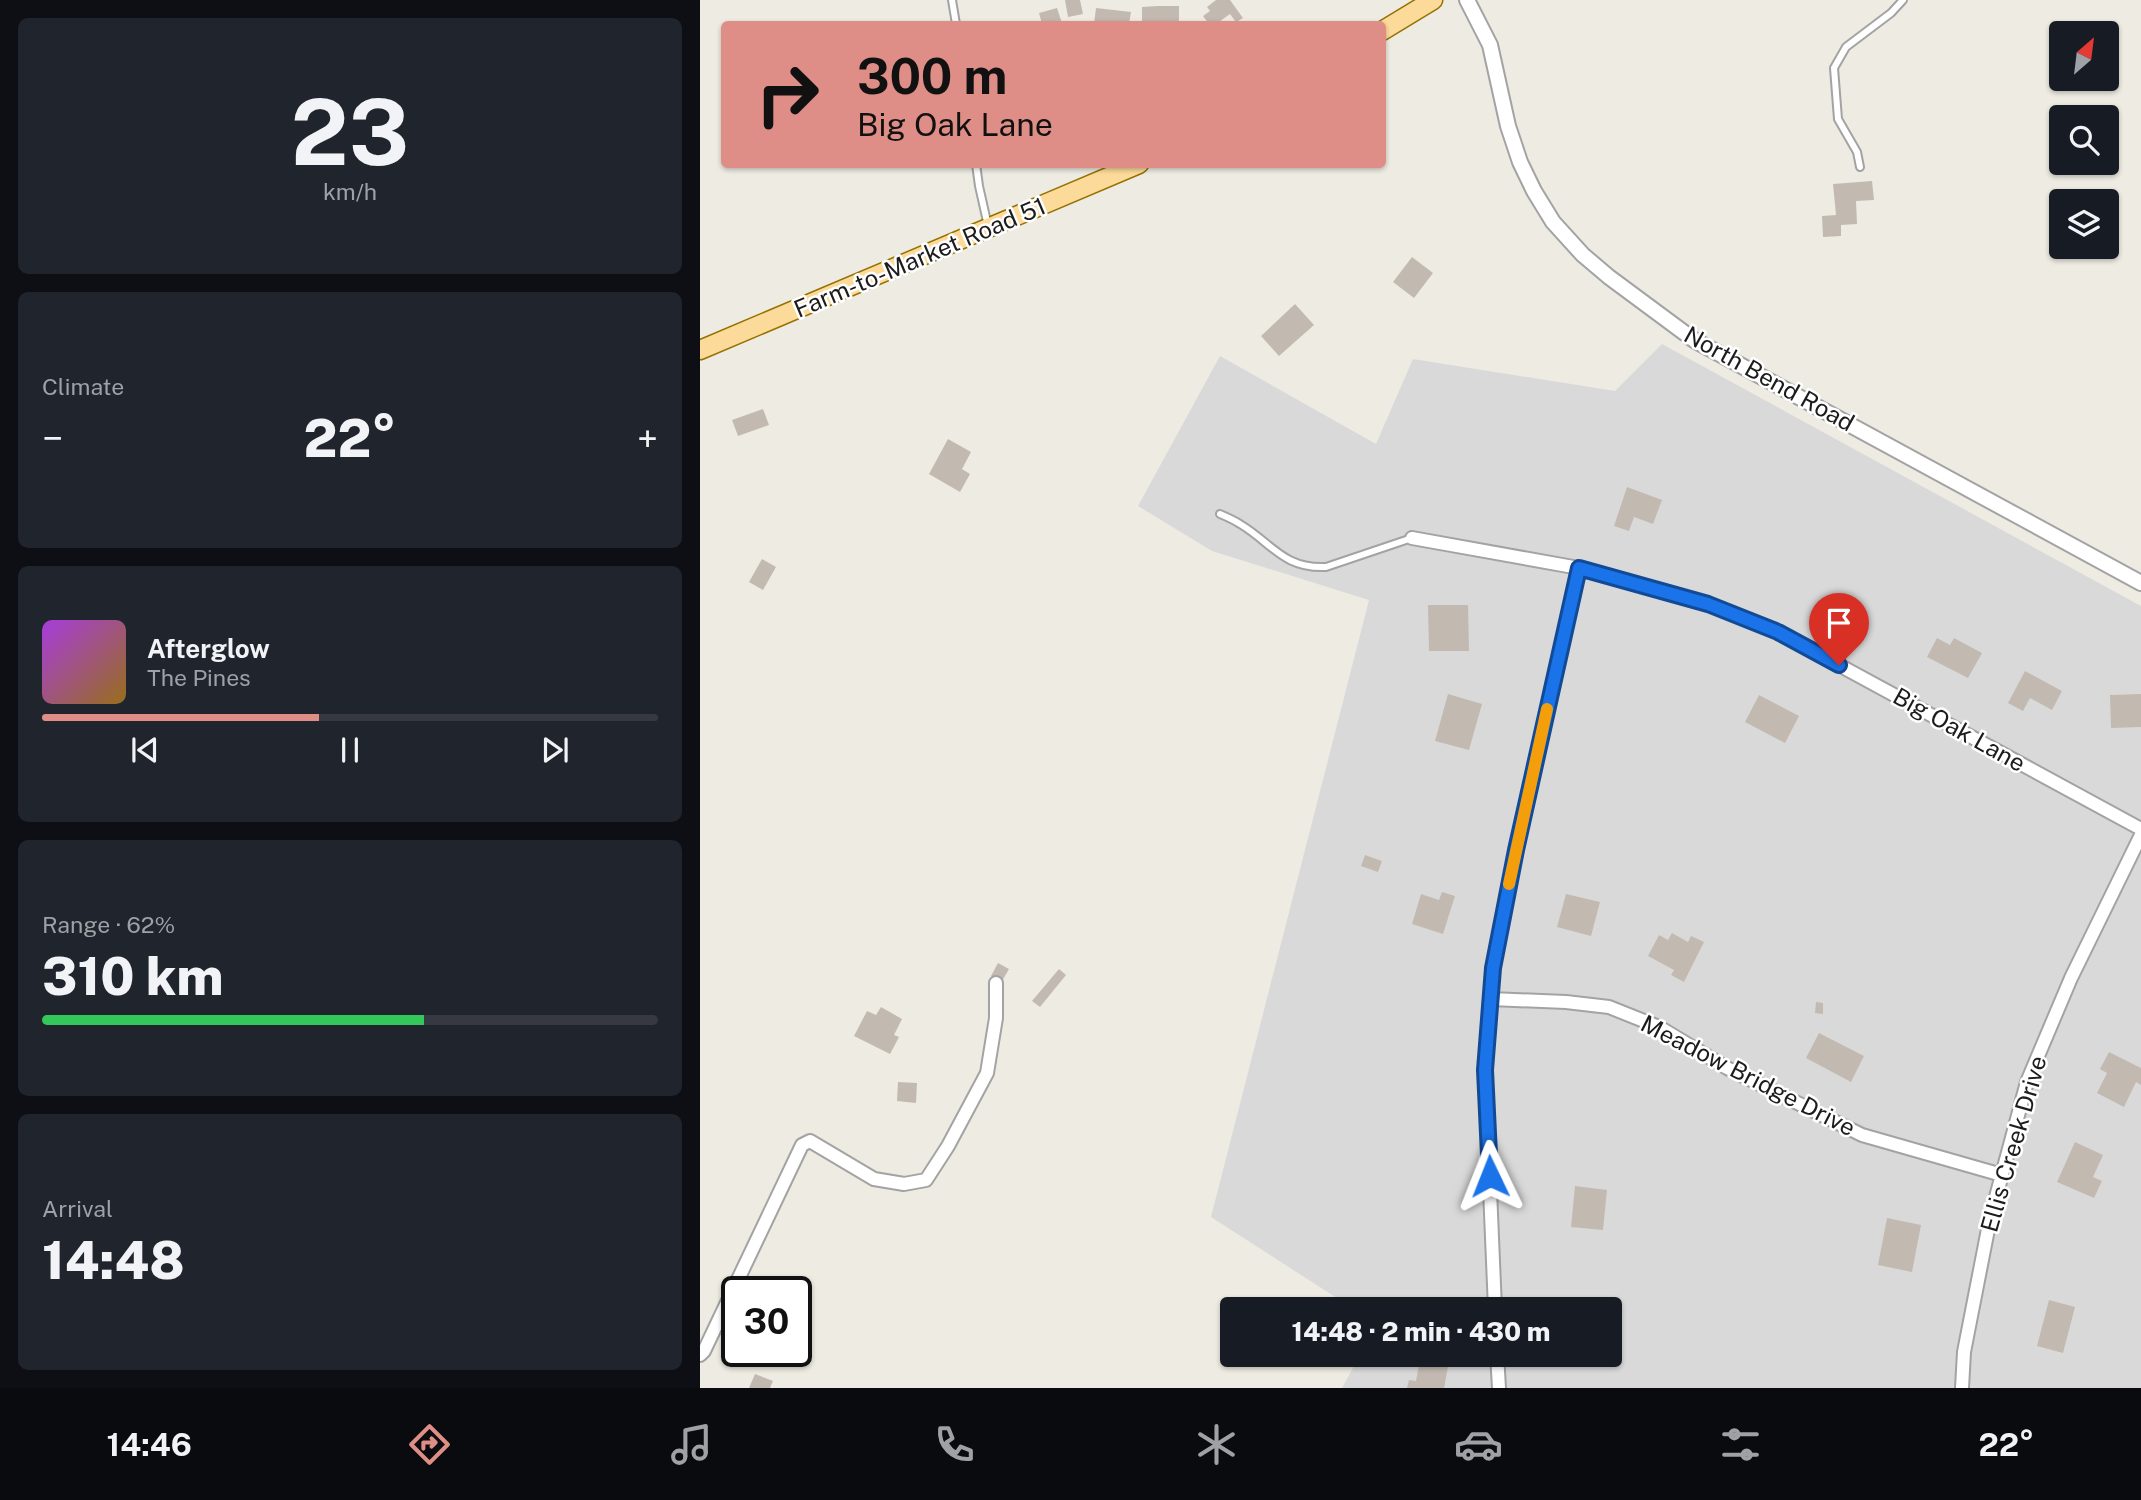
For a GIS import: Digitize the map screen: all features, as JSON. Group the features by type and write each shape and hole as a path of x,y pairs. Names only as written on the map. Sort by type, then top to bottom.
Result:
{"main road":[{"path":"1386,29 1433,0"},
{"name":"Farm-to-Market Road 51","path":"700,350 1130,168"}],"street":[{"name":"North Bend Road","path":"1467,0 1490,45 1508,126 1520,162 1534,191 1553,222 1583,255 1609,278 1694,340 2141,583"},
{"name":"Big Oak Lane","path":"1412,538 1579,568 1708,604 1778,632 2141,829"},
{"path":"1494,1297 1485,1070 1493,968 1516,850 1579,568"},
{"name":"Ellis Creek Drive","path":"1962,1388 1964,1352 1990,1219 2027,1082 2071,978 2141,835"},
{"path":"700,1355 802,1145 810,1141 874,1179 904,1184 926,1180 948,1146 987,1073 996,1018 996,983"},
{"name":"Meadow Bridge Drive","path":"1491,999 1609,1007 1660,1027 1727,1068 1862,1135 2002,1175"},
{"path":"1498,1367 1499,1388"}],"lane":[{"path":"952,0 956,21"},
{"path":"1860,167 1857,152 1839,120 1834,68 1846,47 1891,13 1903,0"},
{"path":"977,168 989,228"},
{"path":"1220,514 1241,524 1284,558 1312,568 1326,567 1412,538"}],"shaded area":[{"path":"1662,344 2141,606 2141,1388 1342,1388 1353,1367 1622,1367 1622,1297 1335,1297 1211,1217 1369,600 1212,551 1138,506 1220,356 1376,444 1413,359 1615,391"}],"building":[{"path":"1065,0 1080,0 1083,14 1068,17"},
{"path":"1216,0 1230,0 1243,18 1235,21 1230,14 1220,21 1207,21 1203,16 1210,11 1207,7"},
{"path":"1179,6 1179,21 1142,21 1142,7"},
{"path":"1057,8 1061,21 1041,21 1039,13"},
{"path":"1096,8 1131,12 1130,21 1094,21"},
{"path":"1872,181 1874,200 1856,201 1857,224 1841,225 1841,236 1823,237 1822,216 1836,215 1833,184"},
{"path":"1412,257 1433,273 1414,298 1393,282"},
{"path":"1295,304 1314,325 1279,356 1261,336"},
{"path":"763,409 769,425 738,436 732,420"},
{"path":"948,439 971,452 962,469 970,474 960,492 929,474"},
{"path":"1627,487 1662,500 1653,524 1634,517 1629,531 1614,526"},
{"path":"762,559 776,567 763,590 749,582"},
{"path":"1428,605 1468,605 1469,651 1429,651"},
{"path":"1937,638 1950,645 1954,638 1982,653 1968,678 1927,657"},
{"path":"2025,671 2062,691 2052,710 2030,698 2023,711 2008,703"},
{"path":"1448,694 1482,704 1469,750 1435,741"},
{"path":"2141,694 2141,727 2111,728 2110,695"},
{"path":"1759,695 1799,716 1785,743 1745,722"},
{"path":"1365,855 1382,861 1378,872 1361,866"},
{"path":"1442,892 1455,896 1443,934 1412,924 1421,894 1439,900"},
{"path":"1566,894 1600,902 1591,936 1557,927"},
{"path":"1672,933 1688,942 1691,936 1704,942 1684,982 1671,975 1674,970 1648,956 1659,935 1668,940"},
{"path":"998,963 1009,969 1002,981 991,976"},
{"path":"1059,969 1066,975 1040,1007 1032,1001"},
{"path":"1816,1002 1823,1003 1823,1014 1815,1013"},
{"path":"881,1007 902,1019 894,1035 899,1037 890,1054 854,1036 867,1011 876,1015"},
{"path":"1819,1033 1864,1056 1851,1082 1806,1058"},
{"path":"2109,1052 2141,1068 2141,1085 2136,1082 2124,1107 2097,1093 2107,1073 2100,1069"},
{"path":"898,1082 917,1083 916,1103 897,1101"},
{"path":"2075,1142 2103,1155 2093,1177 2102,1181 2094,1198 2057,1182"},
{"path":"1575,1186 1607,1190 1603,1230 1571,1227"},
{"path":"1887,1218 1921,1225 1912,1272 1878,1265"},
{"path":"2049,1300 2075,1307 2063,1353 2037,1346"},
{"path":"1419,1367 1448,1367 1444,1388 1407,1388 1409,1380 1416,1381"},
{"path":"755,1374 773,1381 770,1388 749,1388"}],"slow traffic":[{"path":"1509,884 1547,709"}],"route":[{"path":"1490,1176 1485,1070 1493,968 1516,850 1579,568 1708,604 1778,632 1839,665"}]}
